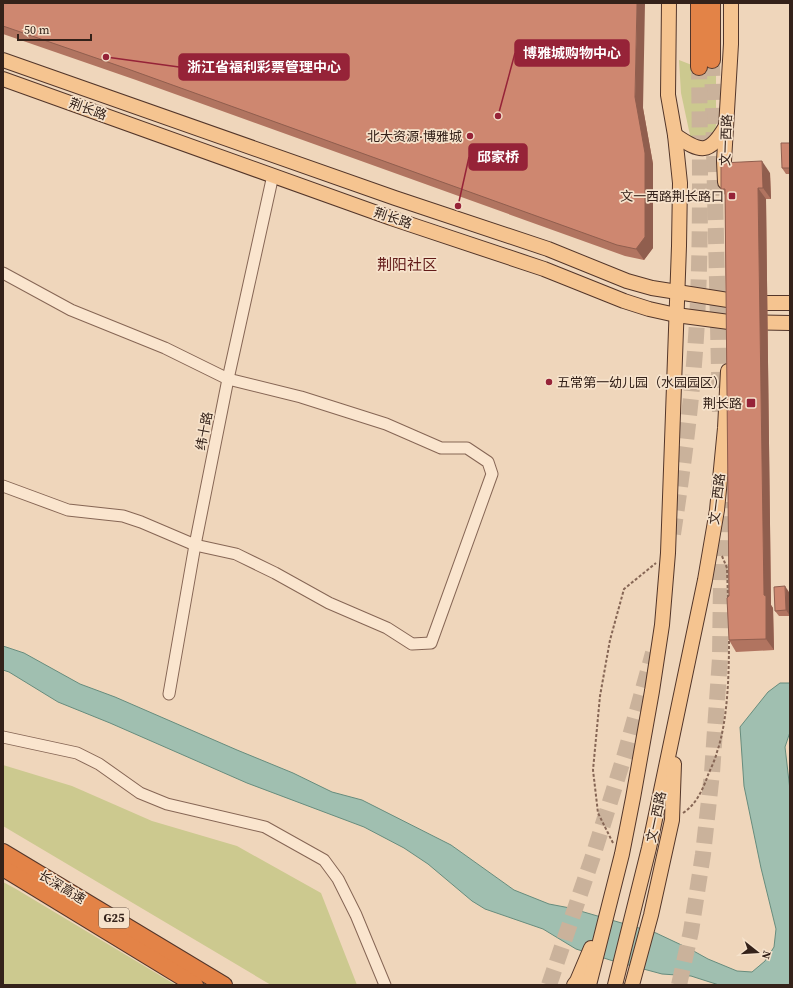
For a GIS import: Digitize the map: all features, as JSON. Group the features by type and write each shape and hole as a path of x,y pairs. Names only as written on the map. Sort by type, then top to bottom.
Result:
{"highway":[{"path":"699,3 706,64 712,3"},
{"name":"长深高速","path":"3,852 224,985"},
{"name":"长深高速","path":"3,868 195,985"}],"main road":[{"name":"文一西路","path":"580,984 609,906 622,854 652,691 662,626 668,553 678,293 680,183 675,135 668,95 669,3"},
{"name":"文一西路","path":"725,199 724,161 731,44 730,3"},
{"name":"荆长路","path":"3,60 395,198 548,249 627,281 678,293 728,300 756,303 790,303"},
{"name":"荆长路","path":"3,79 392,218 544,269 624,301 676,315 729,322 790,323"},
{"path":"675,135 691,146 706,148 712,145 719,138 726,126"},
{"path":"728,285 729,338"},
{"name":"文一西路","path":"615,985 634,911 676,726 705,580 717,510 725,428 729,354"},
{"path":"632,985 651,916 672,820 676,726"}],"street":[{"name":"纬十路","path":"169,694 195,545 228,379 273,175"},
{"path":"3,273 71,310 165,348 228,379 315,401 386,424 441,448 467,448 488,462 492,474 430,644 412,644 387,628 329,603 275,573 236,554 195,545 124,516 68,510 3,486"},
{"path":"3,737 76,753 99,764 140,793 167,804 265,827 324,860 338,879 356,915 385,985"}],"path":[{"path":"622,854 610,838 598,813 596,799 593,770 600,696 610,640 624,589 668,553"},
{"path":"721,554 727,568 728,604"},
{"path":"672,820 690,809 704,787 718,751 724,719 729,634"}],"shaded area":[{"path":"679,60 697,67 716,62 716,125 713,139 709,142 691,140 681,93"},
{"path":"3,646 24,653 80,684 115,697 293,773 332,792 362,800 451,845 514,890 549,904 570,908 656,933 708,959 737,971 752,972 765,961 774,947 776,929 761,868 744,786 740,727 768,692 780,683 790,683 790,732 785,747 790,790 790,985 719,985 691,976 662,974 576,949 543,929 485,909 472,901 428,864 404,848 364,827 247,783 58,702 9,672 3,670"},
{"path":"3,765 72,786 152,821 237,846 321,893 357,985 271,985 3,826"},
{"path":"3,882 16,889 176,985 3,984"}],"building":[{"name":"北大资源·博雅城","path":"3,3 637,3 635,97 645,153 645,237 636,249 617,245 128,69 3,26"},
{"path":"781,143 790,143 790,168 782,168"},
{"name":"荆长路","path":"762,161 763,188 758,188 764,595 766,596 766,639 729,640 727,598 729,596 725,189 721,189 721,163"},
{"path":"785,586 786,610 775,611 774,587"}],"tunnel":[{"path":"712,60 720,414"},
{"path":"673,534 689,417 697,329 700,212 699,67"},
{"path":"679,985 691,931 703,854 712,773 720,658 722,502"},
{"path":"549,985 593,856 625,754 653,653"}],"place":[{"name":"浙江省福利彩票管理中心","path":"106,57"},
{"name":"博雅城购物中心","path":"498,116"},
{"name":"北大资源·博雅城","path":"470,136"},
{"name":"文一西路荆长路口","path":"732,196"},
{"name":"邱家桥","path":"458,206"},
{"name":"五常第一幼儿园（水园园区）","path":"549,382"},
{"name":"荆长路","path":"751,403"}],"district":[{"name":"荆阳社区","path":"407,264"}]}
